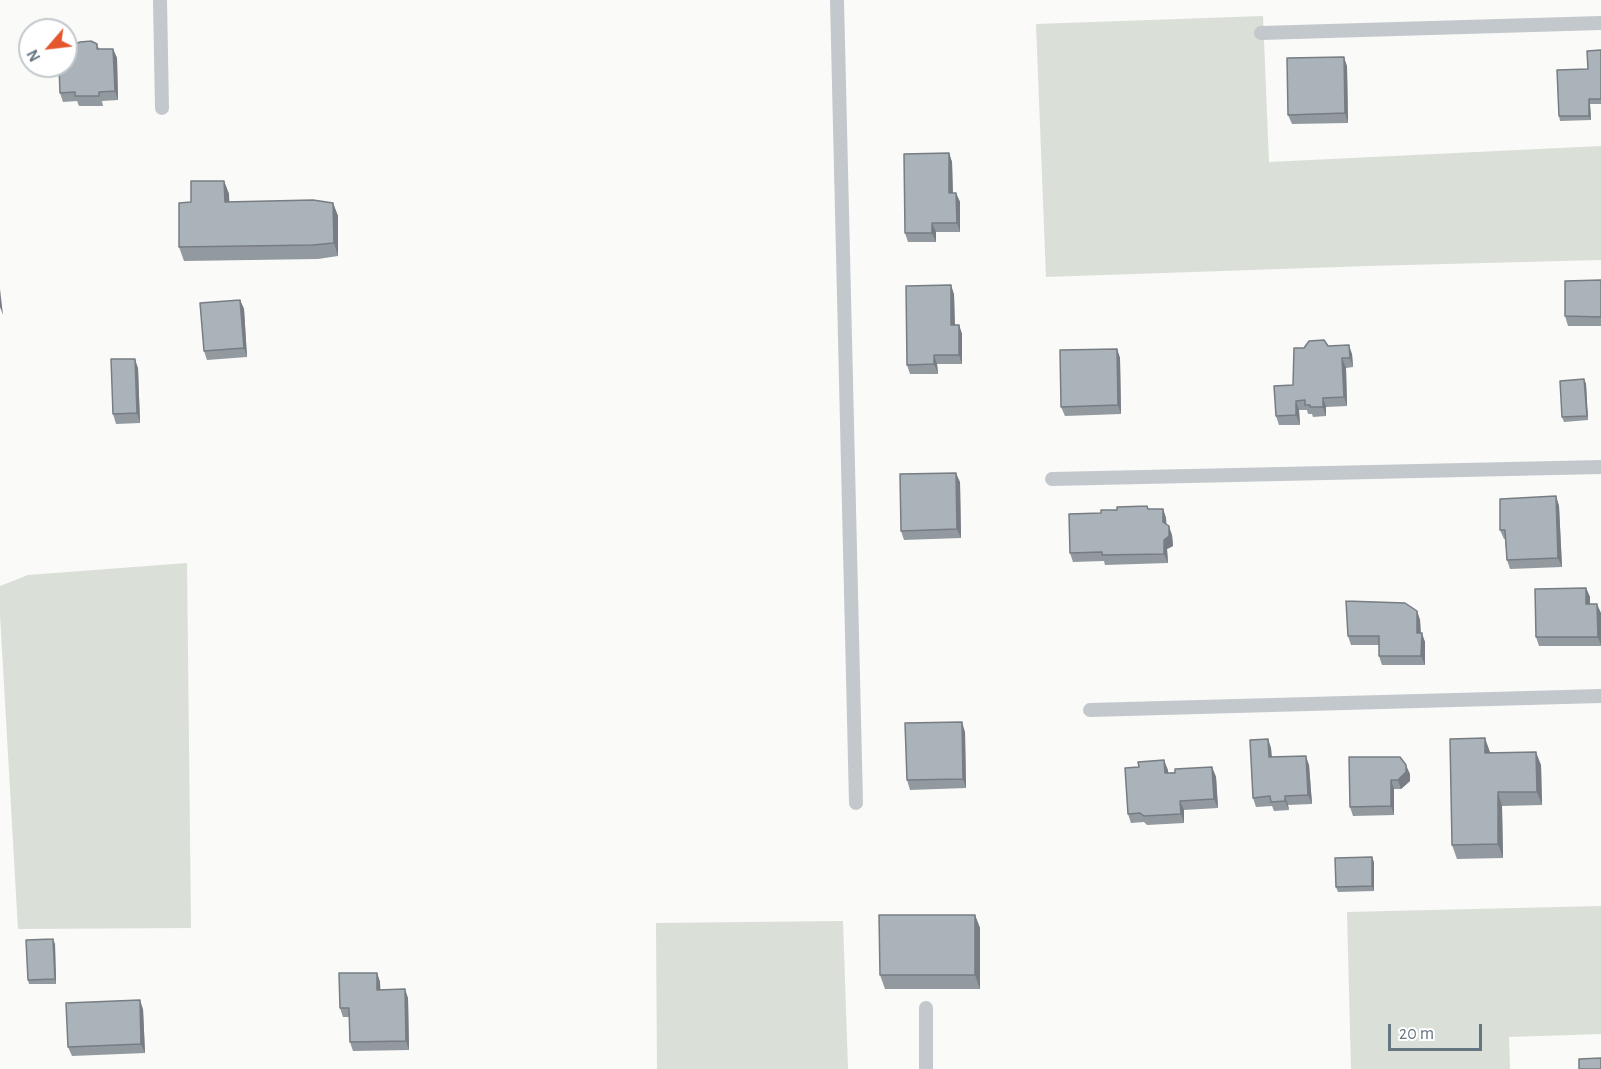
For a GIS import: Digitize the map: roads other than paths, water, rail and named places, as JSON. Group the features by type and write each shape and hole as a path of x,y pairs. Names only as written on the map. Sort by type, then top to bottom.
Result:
{"lane":[{"path":"160,0 162,108"},
{"path":"837,0 856,802"},
{"path":"1261,33 1601,23"},
{"path":"1052,479 1601,467"},
{"path":"1090,710 1601,696"},
{"path":"926,1008 926,1069"}]}
